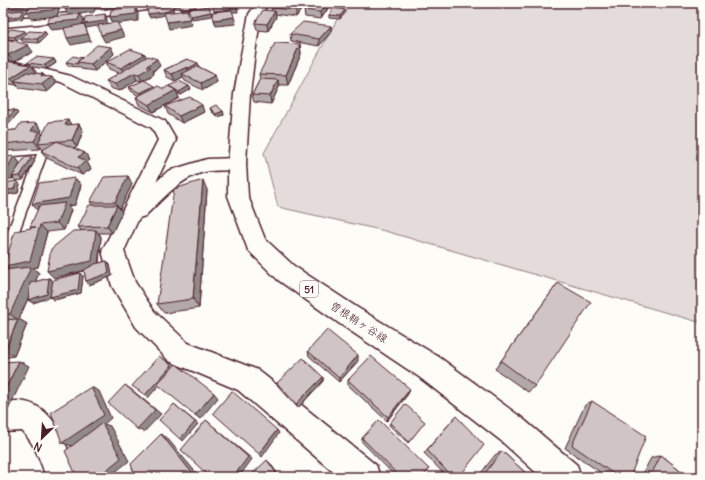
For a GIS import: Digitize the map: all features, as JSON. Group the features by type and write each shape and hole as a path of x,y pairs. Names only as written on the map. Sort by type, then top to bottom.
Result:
{"street":[{"path":"3,23 71,17 174,3"},
{"name":"曽根鞘ヶ谷線","path":"263,3 255,14 247,60 242,94 237,164 238,196 256,244 286,273 349,316 429,367 511,429 566,477"},
{"path":"3,63 66,79 159,125 167,140 129,220 112,251 124,286 146,319 179,352 248,380 364,477"},
{"path":"129,220 175,176 207,165 237,164"},
{"path":"3,417 25,417 37,425 48,441 62,477"}],"lane":[{"path":"3,154 43,151 3,258"}],"shaded area":[{"path":"346,3 702,3 702,323 385,231 278,207 264,153"}],"building":[{"path":"3,3 31,3 30,5 3,8"},
{"path":"33,3 48,3 32,5"},
{"path":"67,3 92,3 91,6 65,9"},
{"path":"101,3 119,3 119,4 99,7"},
{"path":"179,3 195,3 196,7 180,9"},
{"path":"212,3 236,3 237,5 230,6 231,9 214,11"},
{"path":"275,3 301,4 296,10 271,8"},
{"path":"310,3 327,3 320,12 304,10"},
{"path":"55,4 53,10 27,12 29,7"},
{"path":"172,5 173,9 148,14 147,9"},
{"path":"208,6 211,12 191,16 188,9"},
{"path":"136,7 136,14 110,17 111,10"},
{"path":"334,8 345,10 340,16 329,15"},
{"path":"23,10 20,16 3,18 3,12"},
{"path":"187,10 190,19 167,22 164,13"},
{"path":"232,10 234,17 214,20 212,12"},
{"path":"263,10 275,11 267,24 255,23"},
{"path":"80,14 78,20 47,23 50,17"},
{"path":"105,14 105,21 84,24 85,17"},
{"path":"117,22 121,30 101,35 98,25"},
{"path":"303,22 331,26 319,39 290,34"},
{"path":"84,24 88,34 67,38 64,28"},
{"path":"11,29 25,31 14,37 3,36 3,34"},
{"path":"29,31 45,32 37,39 20,39"},
{"path":"3,38 28,45 8,55 3,54"},
{"path":"275,43 300,44 286,75 259,74"},
{"path":"97,45 111,47 91,64 77,62"},
{"path":"130,49 145,54 121,68 106,62"},
{"path":"73,56 82,58 77,62 78,64 66,62"},
{"path":"148,56 157,59 147,66 151,67 139,74 134,73 115,84 106,81"},
{"path":"36,57 54,59 45,65 27,63"},
{"path":"187,59 198,63 172,74 164,70"},
{"path":"5,61 31,65 11,78 3,77 3,62"},
{"path":"197,66 215,75 201,83 182,74"},
{"path":"27,72 52,77 42,84 14,81"},
{"path":"260,79 278,80 270,96 252,95"},
{"path":"144,80 154,86 140,93 129,87"},
{"path":"179,81 189,86 179,92 169,86"},
{"path":"158,86 164,89 168,86 176,90 149,105 136,97"},
{"path":"190,97 202,105 179,116 165,106"},
{"path":"216,105 223,111 216,114 210,108"},
{"path":"3,110 15,110 6,120 3,120"},
{"path":"68,120 65,125 79,124 72,140 38,143 49,122"},
{"path":"36,123 31,131 40,131 34,141 3,144 3,131 16,130 20,124"},
{"path":"57,141 85,153 78,157 86,161 77,168 41,151"},
{"path":"14,156 6,171 3,172 3,157"},
{"path":"25,157 32,157 20,176 12,177"},
{"path":"128,176 115,202 90,202 104,177"},
{"path":"75,178 69,198 32,204 39,183"},
{"path":"203,180 193,299 157,304 174,189"},
{"path":"17,181 14,189 3,191 4,183"},
{"path":"65,203 57,223 40,225 30,261 4,266 15,231 36,227 30,227 39,206"},
{"path":"89,205 117,205 107,226 78,227"},
{"path":"96,230 92,261 47,271 51,249 73,231"},
{"path":"107,261 109,273 86,281 84,270 95,264"},
{"path":"31,267 10,314 3,315 3,270"},
{"path":"80,273 78,290 50,297 53,280"},
{"path":"49,278 47,294 28,300 30,283"},
{"path":"558,283 591,302 535,386 501,361"},
{"path":"18,319 5,351 3,351 3,320"},
{"path":"327,330 358,355 339,378 308,351"},
{"path":"159,356 172,365 145,395 132,386"},
{"path":"371,356 410,389 388,417 348,380"},
{"path":"303,358 323,377 296,404 277,383"},
{"path":"19,361 3,394 3,362"},
{"path":"176,364 214,393 195,415 157,384"},
{"path":"125,385 155,410 137,429 108,403"},
{"path":"91,387 104,415 62,443 51,412"},
{"path":"232,391 277,430 259,454 213,413"},
{"path":"592,401 646,436 630,477 618,477 572,445"},
{"path":"174,404 195,422 180,439 159,420"},
{"path":"405,404 425,422 409,442 390,423"},
{"path":"456,416 484,445 459,477 452,477 427,450"},
{"path":"206,420 248,457 233,477 210,477 181,450"},
{"path":"379,420 429,469 423,477 400,477 362,438"},
{"path":"102,423 121,458 98,477 77,477 65,451"},
{"path":"161,434 192,473 187,477 135,477 131,464"},
{"path":"502,451 530,477 482,477"},
{"path":"661,455 689,477 650,477"},
{"path":"267,460 279,477 249,477"}]}
